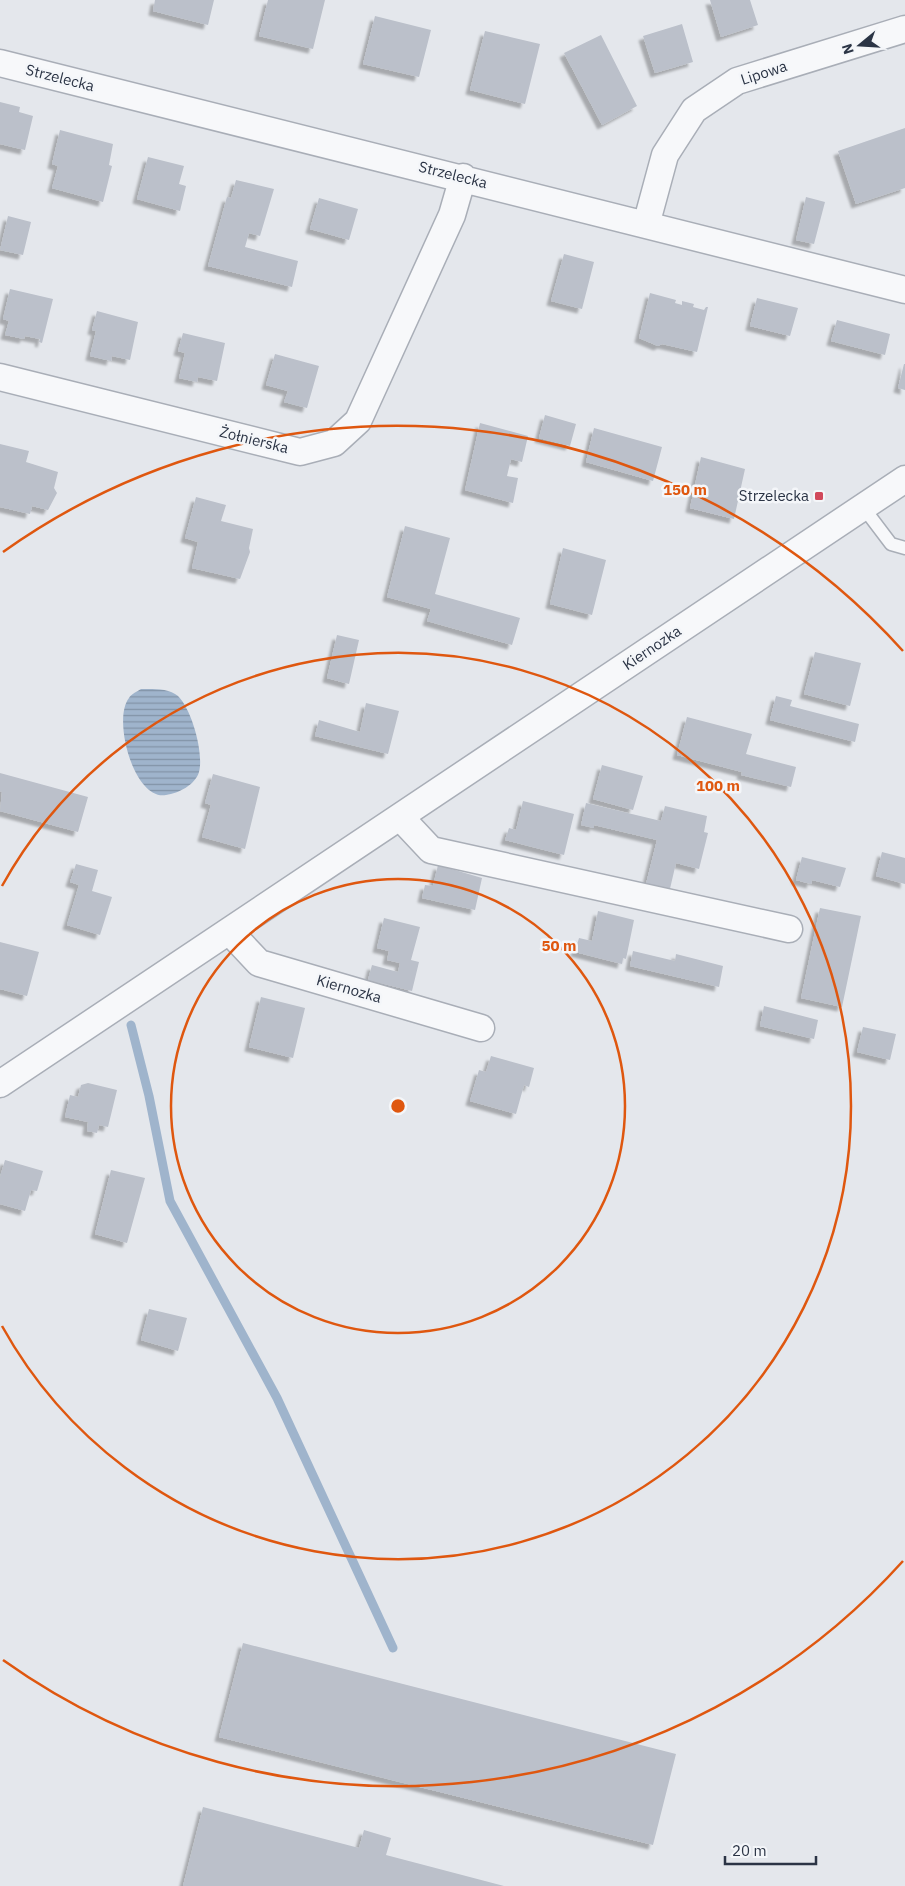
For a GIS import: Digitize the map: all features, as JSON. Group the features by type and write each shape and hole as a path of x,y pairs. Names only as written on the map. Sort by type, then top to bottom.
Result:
{"street":[{"name":"Lipowa","path":"646,225 665,155 694,110 736,81 905,29"},
{"name":"Strzelecka","path":"0,63 463,177 905,290"},
{"name":"Żołnierska","path":"0,377 300,452 334,443 358,421 452,215 463,177"},
{"name":"Kiernozka","path":"0,1084 905,480"},
{"path":"400,817 431,850 789,929"},
{"name":"Kiernozka","path":"229,931 259,963 481,1028"}],"lane":[{"path":"863,507 891,544 905,548"}],"water":[{"path":"141,689 160,690 174,693 178,696 188,711 196,732 200,754 197,777 186,788 166,795 155,793 144,785 129,757 123,723 124,708 130,697"}],"building":[{"path":"155,0 214,0 208,25 153,11"},
{"path":"268,0 325,0 313,49 259,36"},
{"path":"710,0 750,0 758,25 721,37"},
{"path":"375,16 431,30 419,77 363,64"},
{"path":"682,24 693,62 655,73 643,36"},
{"path":"485,31 540,44 525,104 470,90"},
{"path":"601,35 637,106 602,125 564,53"},
{"path":"0,102 20,107 19,112 33,116 25,150 0,144"},
{"path":"905,128 905,188 856,204 838,151"},
{"path":"60,130 113,144 109,165 112,166 103,202 52,188 58,166 52,164"},
{"path":"148,157 184,166 179,184 186,186 180,211 137,199"},
{"path":"236,180 274,189 260,236 249,233 245,247 298,261 292,287 208,266 227,197 231,198"},
{"path":"806,197 825,202 814,244 796,240"},
{"path":"319,198 358,209 349,240 310,229"},
{"path":"8,216 31,222 23,255 0,250"},
{"path":"564,254 594,262 582,309 551,301"},
{"path":"10,289 53,299 42,343 39,342 40,339 25,336 24,339 5,335 9,321 3,319"},
{"path":"650,293 676,300 675,303 682,305 682,301 694,304 693,307 704,310 708,307 697,352 662,344 658,346 639,338"},
{"path":"757,298 798,308 790,336 750,326"},
{"path":"97,311 138,322 130,360 112,356 111,361 90,356 96,331 92,330"},
{"path":"837,320 890,334 885,355 831,341"},
{"path":"183,333 225,343 217,381 198,377 197,382 179,378 185,353 178,351"},
{"path":"275,354 319,366 307,408 284,402 288,391 266,385"},
{"path":"905,364 905,390 898,388"},
{"path":"545,415 576,424 570,446 539,438"},
{"path":"480,423 528,436 522,462 511,459 507,476 518,478 513,503 465,490"},
{"path":"594,428 662,447 653,481 586,462"},
{"path":"0,444 29,451 26,462 58,472 54,488 57,493 48,510 32,506 30,514 0,507"},
{"path":"701,457 745,469 734,519 690,508"},
{"path":"196,497 226,505 221,521 253,529 249,548 250,552 240,579 192,568 198,542 185,538"},
{"path":"405,526 450,538 435,594 520,618 512,645 427,621 431,609 387,597"},
{"path":"563,548 606,560 592,615 550,604"},
{"path":"337,635 359,640 349,684 327,678"},
{"path":"815,652 861,663 850,706 804,694"},
{"path":"776,696 792,700 790,706 859,724 855,742 770,720"},
{"path":"366,703 399,711 388,754 315,736 319,720 360,732"},
{"path":"687,717 752,734 746,754 796,767 791,787 741,775 742,772 677,755"},
{"path":"602,765 643,776 633,810 593,799"},
{"path":"0,773 88,797 78,832 0,811 2,792 0,791"},
{"path":"213,774 260,787 245,849 202,837 211,805 205,803"},
{"path":"523,801 574,814 564,855 505,840 509,828 516,830"},
{"path":"586,803 661,821 665,806 707,816 704,832 708,833 699,869 676,863 669,893 645,888 657,840 594,825 594,828 581,825"},
{"path":"882,852 905,858 905,884 876,876"},
{"path":"802,857 846,868 840,887 812,880 811,884 796,880"},
{"path":"76,864 98,870 92,891 112,897 100,935 67,925 79,885 70,882"},
{"path":"438,865 482,878 475,910 422,898 425,885 433,886"},
{"path":"820,908 861,916 842,1007 801,998"},
{"path":"598,911 634,920 626,959 623,958 622,964 575,952 579,938 592,941"},
{"path":"384,918 420,927 411,960 419,962 412,991 368,980 372,965 398,972 400,963 387,960 389,951 377,948"},
{"path":"0,942 39,952 27,996 0,989"},
{"path":"633,951 675,961 676,954 723,966 719,987 630,966"},
{"path":"261,997 305,1008 293,1058 249,1047"},
{"path":"764,1006 818,1020 814,1039 760,1026"},
{"path":"863,1027 896,1034 890,1060 857,1052"},
{"path":"491,1056 534,1068 529,1087 524,1085 516,1114 470,1101 479,1070 486,1072"},
{"path":"88,1083 117,1090 108,1127 99,1125 97,1133 87,1131 88,1122 65,1117 70,1095 78,1097 81,1085"},
{"path":"5,1160 43,1171 37,1191 31,1190 25,1211 0,1204 0,1177"},
{"path":"111,1170 145,1178 127,1243 95,1234"},
{"path":"149,1309 187,1318 178,1351 141,1340"},
{"path":"243,1643 676,1754 653,1845 219,1737"},
{"path":"203,1807 359,1848 364,1830 391,1838 386,1855 504,1886 183,1886"}],"waterway":[{"path":"131,1025 149,1096 170,1201 277,1398 393,1648"}],"place":[{"name":"Strzelecka","path":"819,496"}]}
